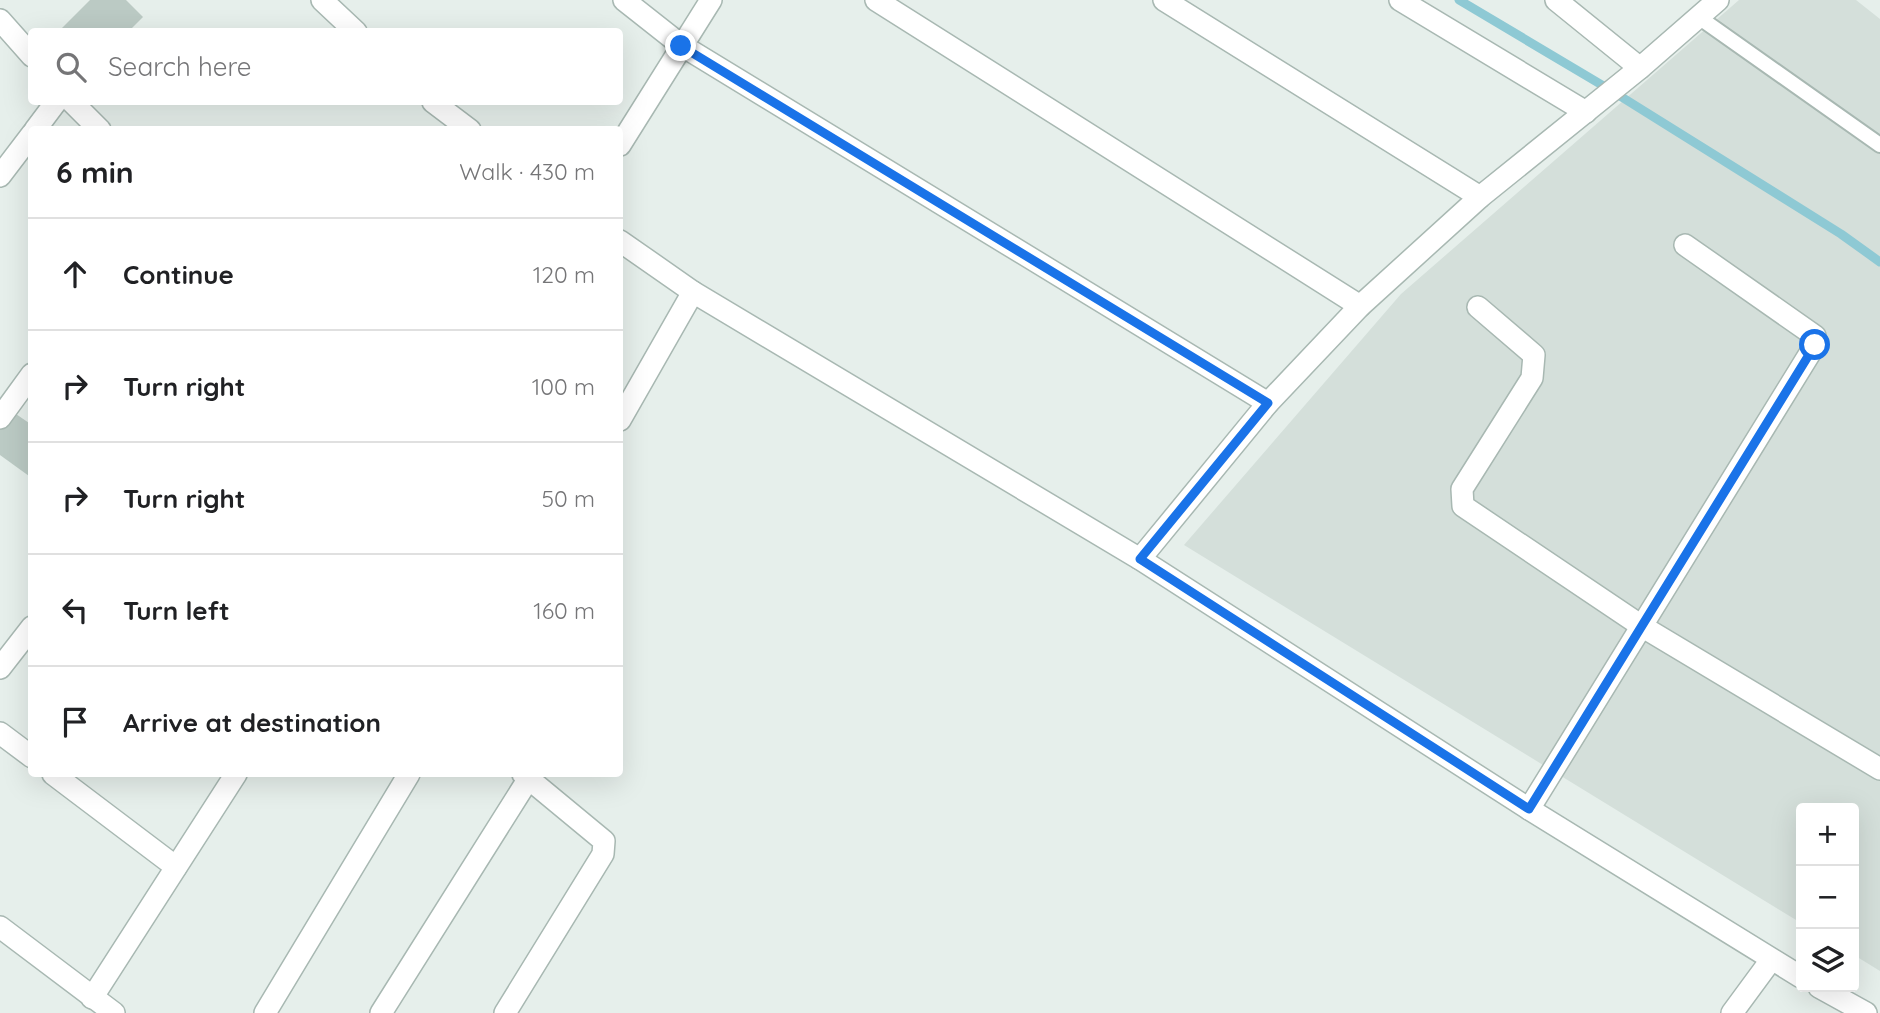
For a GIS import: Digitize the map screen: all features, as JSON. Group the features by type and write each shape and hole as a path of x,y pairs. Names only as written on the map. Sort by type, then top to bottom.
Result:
{"street":[{"path":"322,0 352,28"},
{"path":"624,0 681,46 1268,403"},
{"path":"623,140 711,0"},
{"path":"876,0 1360,306"},
{"path":"1164,0 1479,197"},
{"path":"1400,0 1586,112"},
{"path":"1556,0 1640,68"},
{"path":"1140,559 1268,403 1360,306 1479,197 1640,68 1718,0"},
{"path":"0,20 28,52"},
{"path":"38,126 53,105"},
{"path":"75,105 96,126"},
{"path":"437,105 465,126"},
{"path":"0,176 28,139"},
{"path":"623,243 693,292 1140,559 1529,809 1796,973"},
{"path":"1529,809 1815,345 1815,336 1685,245"},
{"path":"623,414 693,292"},
{"path":"1478,307 1534,355 1535,368 1532,378 1462,489 1463,506 1643,627 1880,769"},
{"path":"0,418 28,380"},
{"path":"0,668 28,632"},
{"path":"0,733 28,754"},
{"path":"63,777 176,867"},
{"path":"92,998 234,777"},
{"path":"265,1013 407,777"},
{"path":"381,1013 525,777"},
{"path":"505,1013 603,854 604,841 527,777"},
{"path":"0,927 114,1013"},
{"path":"1731,1013 1771,960"},
{"path":"1828,992 1866,1013"}],"lane":[{"path":"1700,18 1880,145"}],"shaded area":[{"path":"1739,0 1856,0 1880,19 1880,971 1859,958 1859,803 1796,803 1796,920 1184,545 1401,294"}],"building":[{"path":"90,0 126,0 143,17 132,28 62,28"},
{"path":"13,412 28,422 28,475 0,455 0,430"}],"waterway":[{"path":"1459,0 1612,91 1841,234 1880,262"}],"route":[{"path":"681,46 1268,403 1140,559 1529,809 1813,354 1815,345"}]}
